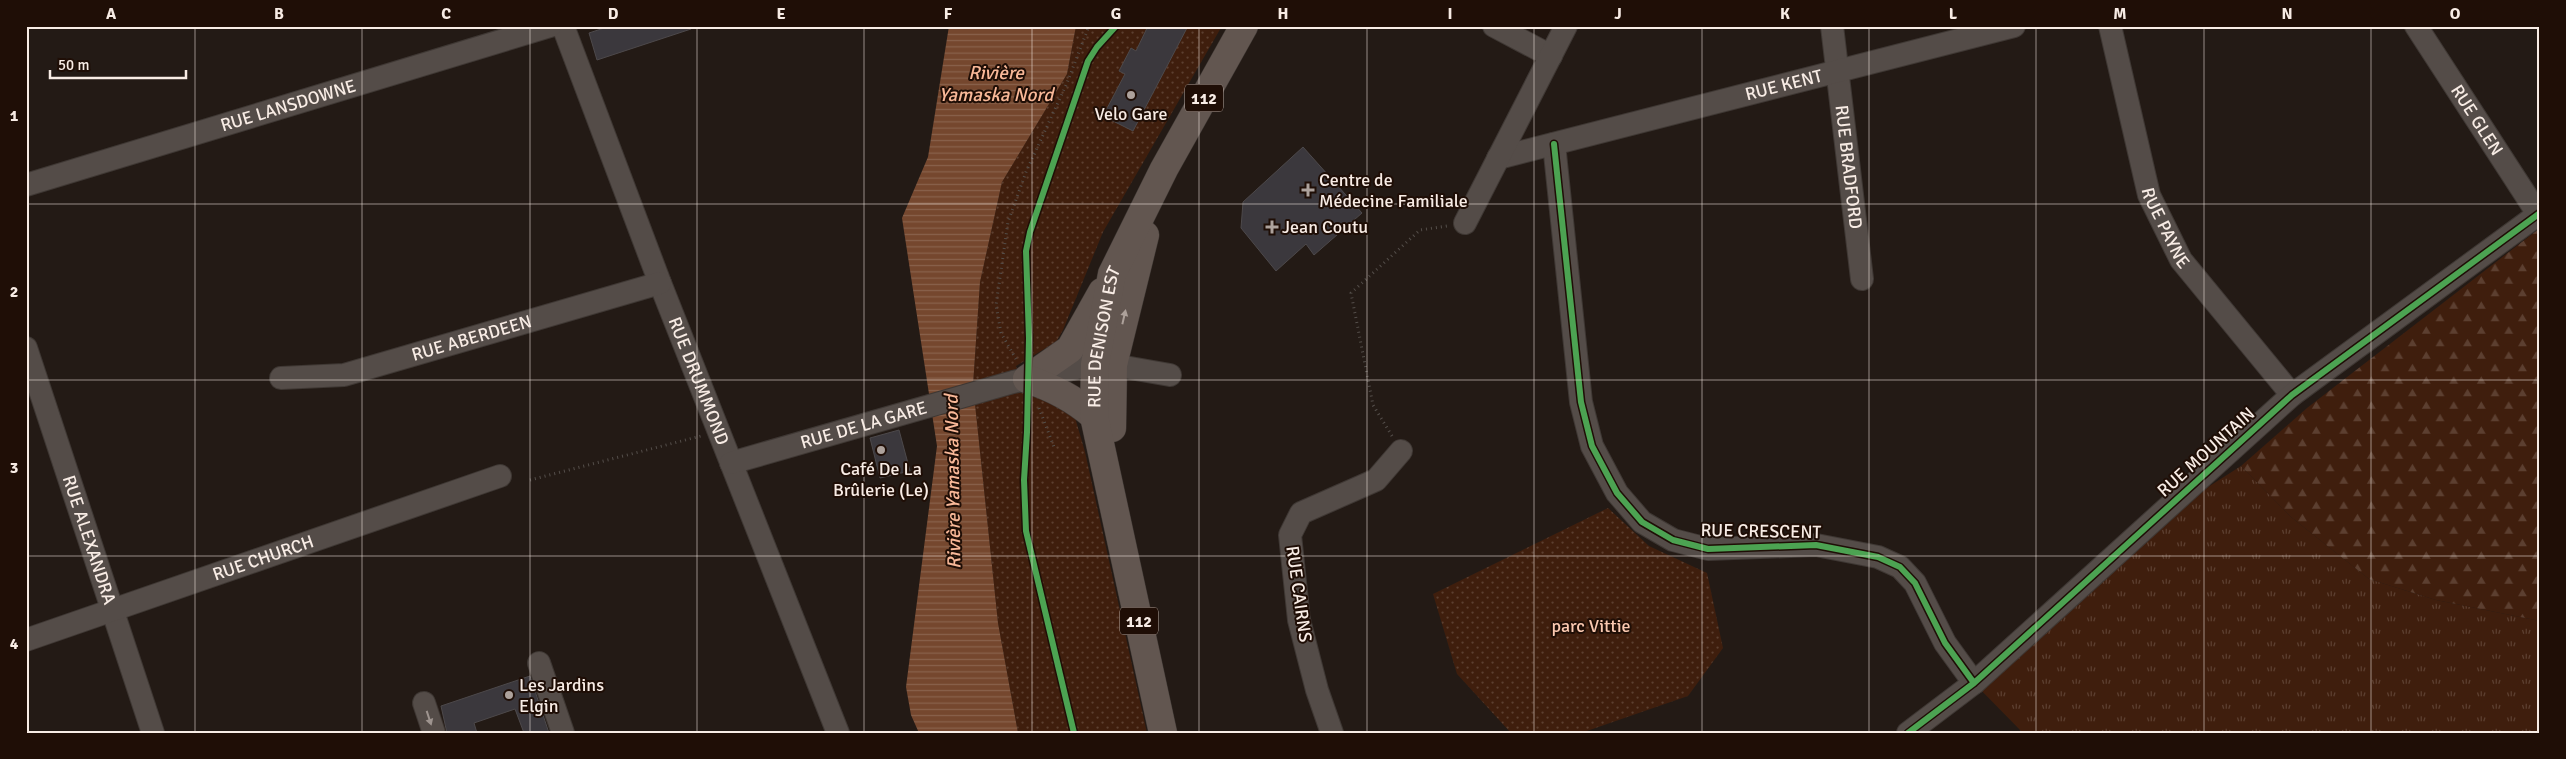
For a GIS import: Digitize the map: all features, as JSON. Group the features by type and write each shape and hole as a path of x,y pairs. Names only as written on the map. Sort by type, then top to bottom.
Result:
{"main road":[{"name":"RUE DENISON EST","path":"1163,733 1116,510 1094,416 1104,364 1112,274 1157,185 1244,26"},
{"path":"1116,510 1111,423 1104,364 1157,185"},
{"path":"1020,381 1070,349 1112,274"},
{"path":"1020,381 1074,399 1094,416"}],"street":[{"name":"RUE LANSDOWNE","path":"26,185 550,26"},
{"name":"RUE DRUMMOND","path":"563,26 660,283 834,732"},
{"path":"1494,26 1551,56"},
{"path":"1464,223 1566,26"},
{"name":"RUE BRADFORD","path":"1832,26 1862,279"},
{"name":"RUE KENT","path":"1498,158 2014,26"},
{"name":"RUE PAYNE","path":"2110,26 2149,195 2181,260 2292,395"},
{"name":"RUE GLEN","path":"2416,26 2539,214"},
{"name":"RUE CRESCENT","path":"1554,144 1581,402 1592,446 1617,492 1642,522 1673,540 1708,549 1816,545 1878,557 1900,567 1915,583 1945,643 1974,683"},
{"name":"RUE MOUNTAIN","path":"1908,733 1974,683 2292,395 2539,214"},
{"name":"RUE ABERDEEN","path":"281,378 344,375 660,283"},
{"name":"RUE ALEXANDRA","path":"26,348 153,733"},
{"name":"RUE DE LA GARE","path":"731,463 1020,381 1104,364"},
{"path":"1104,364 1170,375"},
{"name":"RUE CAIRNS","path":"1332,733 1317,690 1299,620 1290,535 1302,513 1376,480 1401,451"},
{"name":"RUE CHURCH","path":"26,640 500,476"},
{"path":"539,663 563,733"},
{"path":"424,703 434,733"}],"path":[{"path":"1054,447 1020,381 1001,333 996,305 1008,222 1026,172 1067,83 1089,26"},
{"path":"1401,451 1373,405 1351,293 1420,230 1464,223"},
{"path":"530,480 719,432"}],"green space":[{"path":"1076,26 1222,26 1103,232 1063,330 1056,342 1016,366 1022,385 1074,414 1085,452 1147,733 1018,733 998,623 973,385 980,282 1002,182 1067,74"},
{"path":"2540,228 2540,621 2436,600 2369,579 2291,517 2241,466 2307,408"},
{"path":"2241,466 2291,517 2369,579 2436,600 2540,621 2540,733 2023,733 1974,683 2139,531"},
{"name":"parc Vittie","path":"1608,508 1649,546 1707,573 1723,648 1688,696 1581,733 1511,733 1457,674 1433,594"}],"water":[{"name":"Rivière Yamaska Nord","path":"949,26 1076,26 1067,74 1002,182 980,282 973,385 998,623 1018,733 919,733 911,715 906,687 937,446 902,218 928,157"}],"building":[{"path":"610,26 691,26 691,29 597,60 589,33"},
{"path":"1148,26 1188,26 1133,131 1103,116 1125,74 1119,71 1131,48 1136,51"},
{"path":"1303,147 1362,213 1314,255 1306,244 1276,271 1241,228 1243,202"},
{"path":"899,430 910,471 880,478 870,438"},
{"name":"Les Jardins Elgin","path":"530,676 549,733 524,733 515,709 474,723 477,733 447,733 441,706"}],"cycle path":[{"path":"1074,733 1026,531 1024,480 1029,338 1026,251 1030,232 1088,61 1097,47 1116,26"},
{"path":"1554,144 1581,402 1592,446 1617,493 1642,522 1673,540 1708,549 1816,545 1878,557 1900,567 1915,583 1945,643 1974,683"},
{"path":"1908,733 1974,683 2292,395 2540,213"}],"place":[{"name":"Velo Gare","path":"1131,95"},
{"name":"Centre de Médecine Familiale","path":"1308,190"},
{"name":"Jean Coutu","path":"1272,227"},
{"name":"Café De La Brûlerie (Le)","path":"881,450"},
{"name":"Les Jardins Elgin","path":"509,695"}]}
